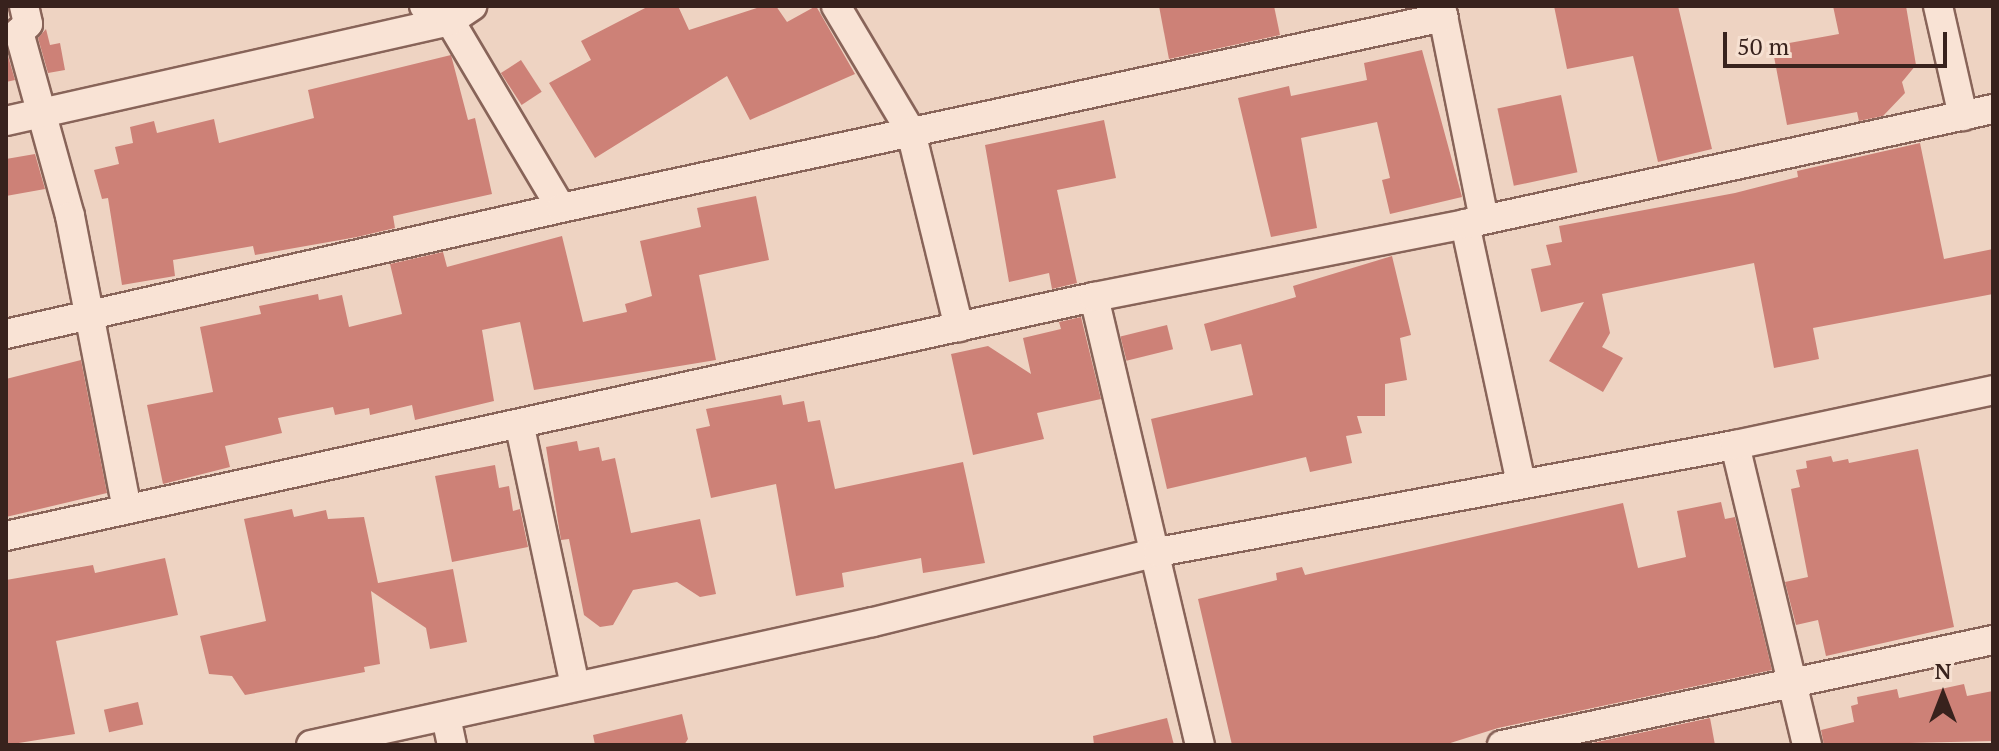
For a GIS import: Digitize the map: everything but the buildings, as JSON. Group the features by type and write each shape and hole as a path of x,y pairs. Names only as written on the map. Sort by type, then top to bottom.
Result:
{"street":[{"path":"24,6 28,24 19,32 43,112 91,317 127,508"},
{"path":"424,6 461,14"},
{"path":"836,6 911,132 959,327"},
{"path":"1938,6 1963,116"},
{"path":"6,334 1443,12 1474,221 1521,483"},
{"path":"6,121 461,14"},
{"path":"461,14 561,208"},
{"path":"6,536 520,427 1094,297 1474,221 1993,109"},
{"path":"1094,297 1158,552 1200,745"},
{"path":"311,745 873,622 1158,552 1735,445 1993,390"},
{"path":"520,427 575,686"},
{"path":"1735,445 1807,745"},
{"path":"1502,745 1993,640"},
{"path":"446,717 452,745"}]}
